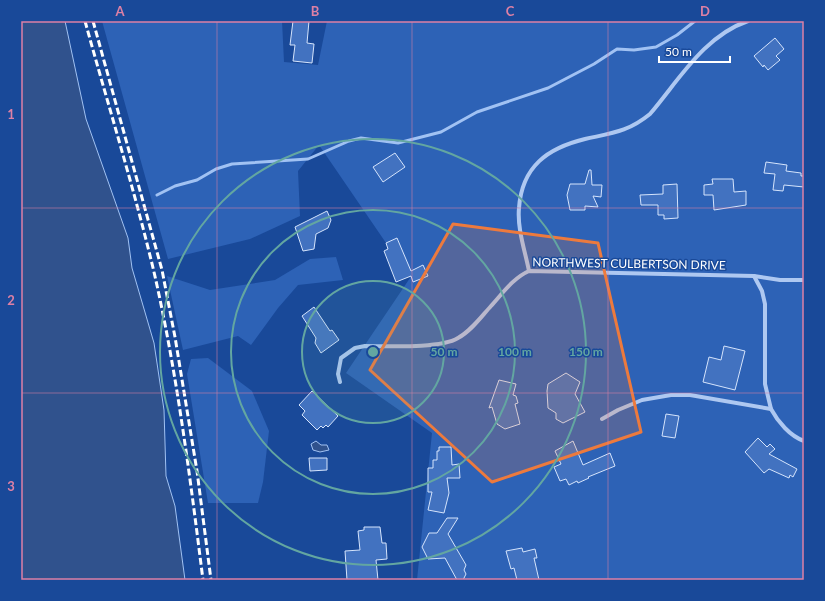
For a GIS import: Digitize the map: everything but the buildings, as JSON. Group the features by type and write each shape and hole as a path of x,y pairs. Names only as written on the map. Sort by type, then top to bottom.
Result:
{"street":[{"path":"529,271 519,209 526,181 542,157 555,149 570,143 628,130 650,114 706,46 728,30 748,21"},
{"name":"NORTHWEST CULBERTSON DRIVE","path":"340,382 338,374 341,358 355,348 365,346 448,343 459,338 470,329 515,280 529,271 754,276 780,280 804,280"},
{"path":"754,276 762,291 765,304 765,384 771,409 786,429 804,441"},
{"path":"602,419 642,400 671,395 690,395 771,409"}],"highlighted area":[{"path":"453,224 598,243 641,432 492,482 370,370"}],"shaded area":[{"path":"21,21 65,21 86,119 128,238 132,268 154,343 164,410 166,476 175,506 185,580 21,580"},
{"path":"102,21 282,21 284,62 318,65 327,21 804,21 804,580 417,580 432,433 346,373 410,278 319,145 298,171 300,216 250,239 168,259"},
{"path":"336,257 343,280 298,285 278,308 251,345 238,336 183,350 167,276 210,290 275,280 310,259"},
{"path":"208,358 252,391 269,431 263,482 258,503 208,503 187,374 191,359"},
{"path":"316,441 321,445 327,445 329,450 320,452 313,450 311,444"}],"waterway":[{"path":"157,195 175,186 197,180 216,169 232,164 308,159 349,141 361,138 398,143 441,132 477,112 548,88 594,64 617,49 634,50 656,47 677,35 695,21"}],"railway":[{"path":"85,21 138,209 154,272 170,348 203,580"},
{"path":"93,21 162,270 175,337 197,471 211,580"}]}
